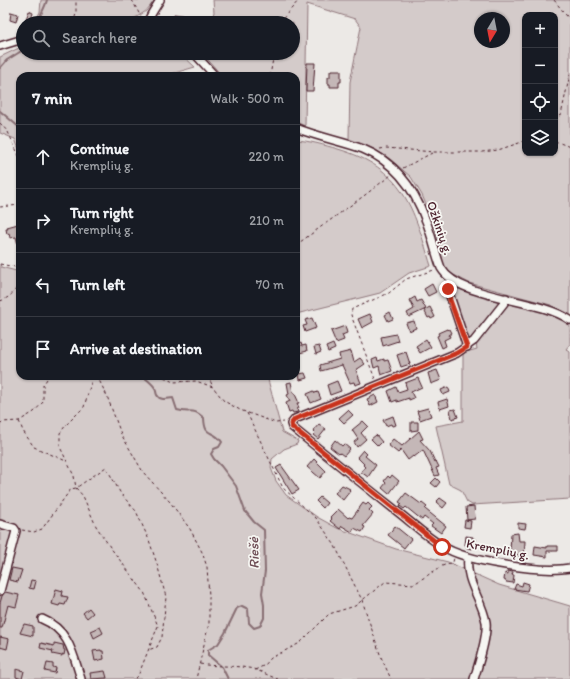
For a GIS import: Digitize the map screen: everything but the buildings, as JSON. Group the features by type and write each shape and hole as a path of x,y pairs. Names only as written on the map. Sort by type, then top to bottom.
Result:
{"street":[{"path":"150,16 160,0"},
{"path":"0,46 16,42"},
{"path":"200,60 211,72"},
{"name":"Ožkinių g.","path":"300,129 346,143 375,154 397,172 412,190 419,202 427,222 441,268 452,280 472,289 555,311 570,320"},
{"path":"452,280 449,286 449,293 467,347"},
{"name":"Kremplių g.","path":"506,298 504,303 474,341 457,353 295,419 291,424 292,427 442,547 468,558 526,567 557,570 570,568"},
{"path":"0,524 16,530 0,591"},
{"path":"468,558 467,572 486,622 480,662 474,679"},
{"path":"42,619 54,625 66,638 81,679"}],"path":[{"path":"75,16 76,0"},
{"path":"132,0 140,16"},
{"path":"285,16 299,0"},
{"path":"554,0 570,20"},
{"path":"271,72 273,60"},
{"path":"558,118 561,115 570,74"},
{"path":"0,123 8,132 16,149"},
{"path":"375,154 379,149 386,148 434,152 482,152 498,150 522,142"},
{"path":"558,142 570,147"},
{"path":"300,242 366,195 391,174 434,152"},
{"path":"0,207 16,205"},
{"path":"0,264 16,267"},
{"path":"377,386 351,315 352,309 389,293 406,279 441,268"},
{"path":"0,301 5,300 16,291"},
{"path":"0,424 2,422 19,421 34,412 43,402 43,385 46,380"},
{"path":"92,380 84,407 60,433 60,447 74,476 76,488 83,496 96,526 106,542 144,592 158,626 138,676 135,679"},
{"path":"99,380 107,396 121,434 143,472 170,502 190,529 202,552 207,567 210,596 208,623 196,679"},
{"path":"170,380 173,382 196,381 213,387"},
{"path":"210,380 213,387 224,401 247,413 276,423 284,422"},
{"path":"247,413 283,488 316,518 334,544 362,600 381,657 391,679"},
{"path":"19,421 23,431 34,447 67,461"},
{"path":"16,530 25,529 34,532 42,529 71,489 76,488 106,467 121,494 136,511 149,540 166,597 162,637 157,647 148,650"},
{"path":"255,670 265,665 271,658 300,643 329,614 356,606 385,582 414,584 442,566 453,562 456,554"},
{"path":"199,664 248,668 278,679"}],"shaded area":[{"path":"41,0 155,0 146,11 138,16 38,16 40,12"},
{"path":"213,0 570,0 570,315 551,305 469,283 452,274 444,266 433,221 422,195 411,177 390,159 376,150 349,139 350,82 361,27 355,19 307,4 305,126 300,124 300,72 219,72 208,60 300,60 300,16 213,16"},
{"path":"16,49 16,60 188,60 195,67 178,72 16,72 16,142 15,139 0,133 0,57"},
{"path":"300,140 338,149 360,157 377,167 391,179 402,192 411,208 431,266 409,273 380,293 300,313"},
{"path":"0,264 1,267 16,271 16,380 268,380 282,432 298,441 297,444 284,449 272,459 271,468 276,481 286,495 317,517 337,528 396,549 448,562 499,585 570,606 570,679 0,679"},
{"path":"458,289 501,300 500,304 471,340 468,340 452,292 453,290"},
{"path":"509,301 557,316 570,325 570,344 566,349 570,352 570,499 472,505 467,502 461,490 449,484 436,426 463,421 463,353 477,349 476,343"}],"waterway":[{"name":"Riešė","path":"40,16 47,0"},
{"name":"Riešė","path":"0,68 7,60 16,54"},
{"name":"Riešė","path":"0,111 16,125"},
{"name":"Riešė","path":"148,380 154,386 158,397 164,399 173,398 177,410 194,412 204,418 207,431 215,435 222,442 211,454 236,486 245,511 254,522 264,530 265,571 262,593 264,618 260,626 254,628 249,623 248,609 242,606 237,608 218,644 208,650 208,655 222,667 228,679"}],"route":[{"path":"442,547 313,445 292,427 291,424 292,420 457,353 467,347 450,300 448,289"}]}
